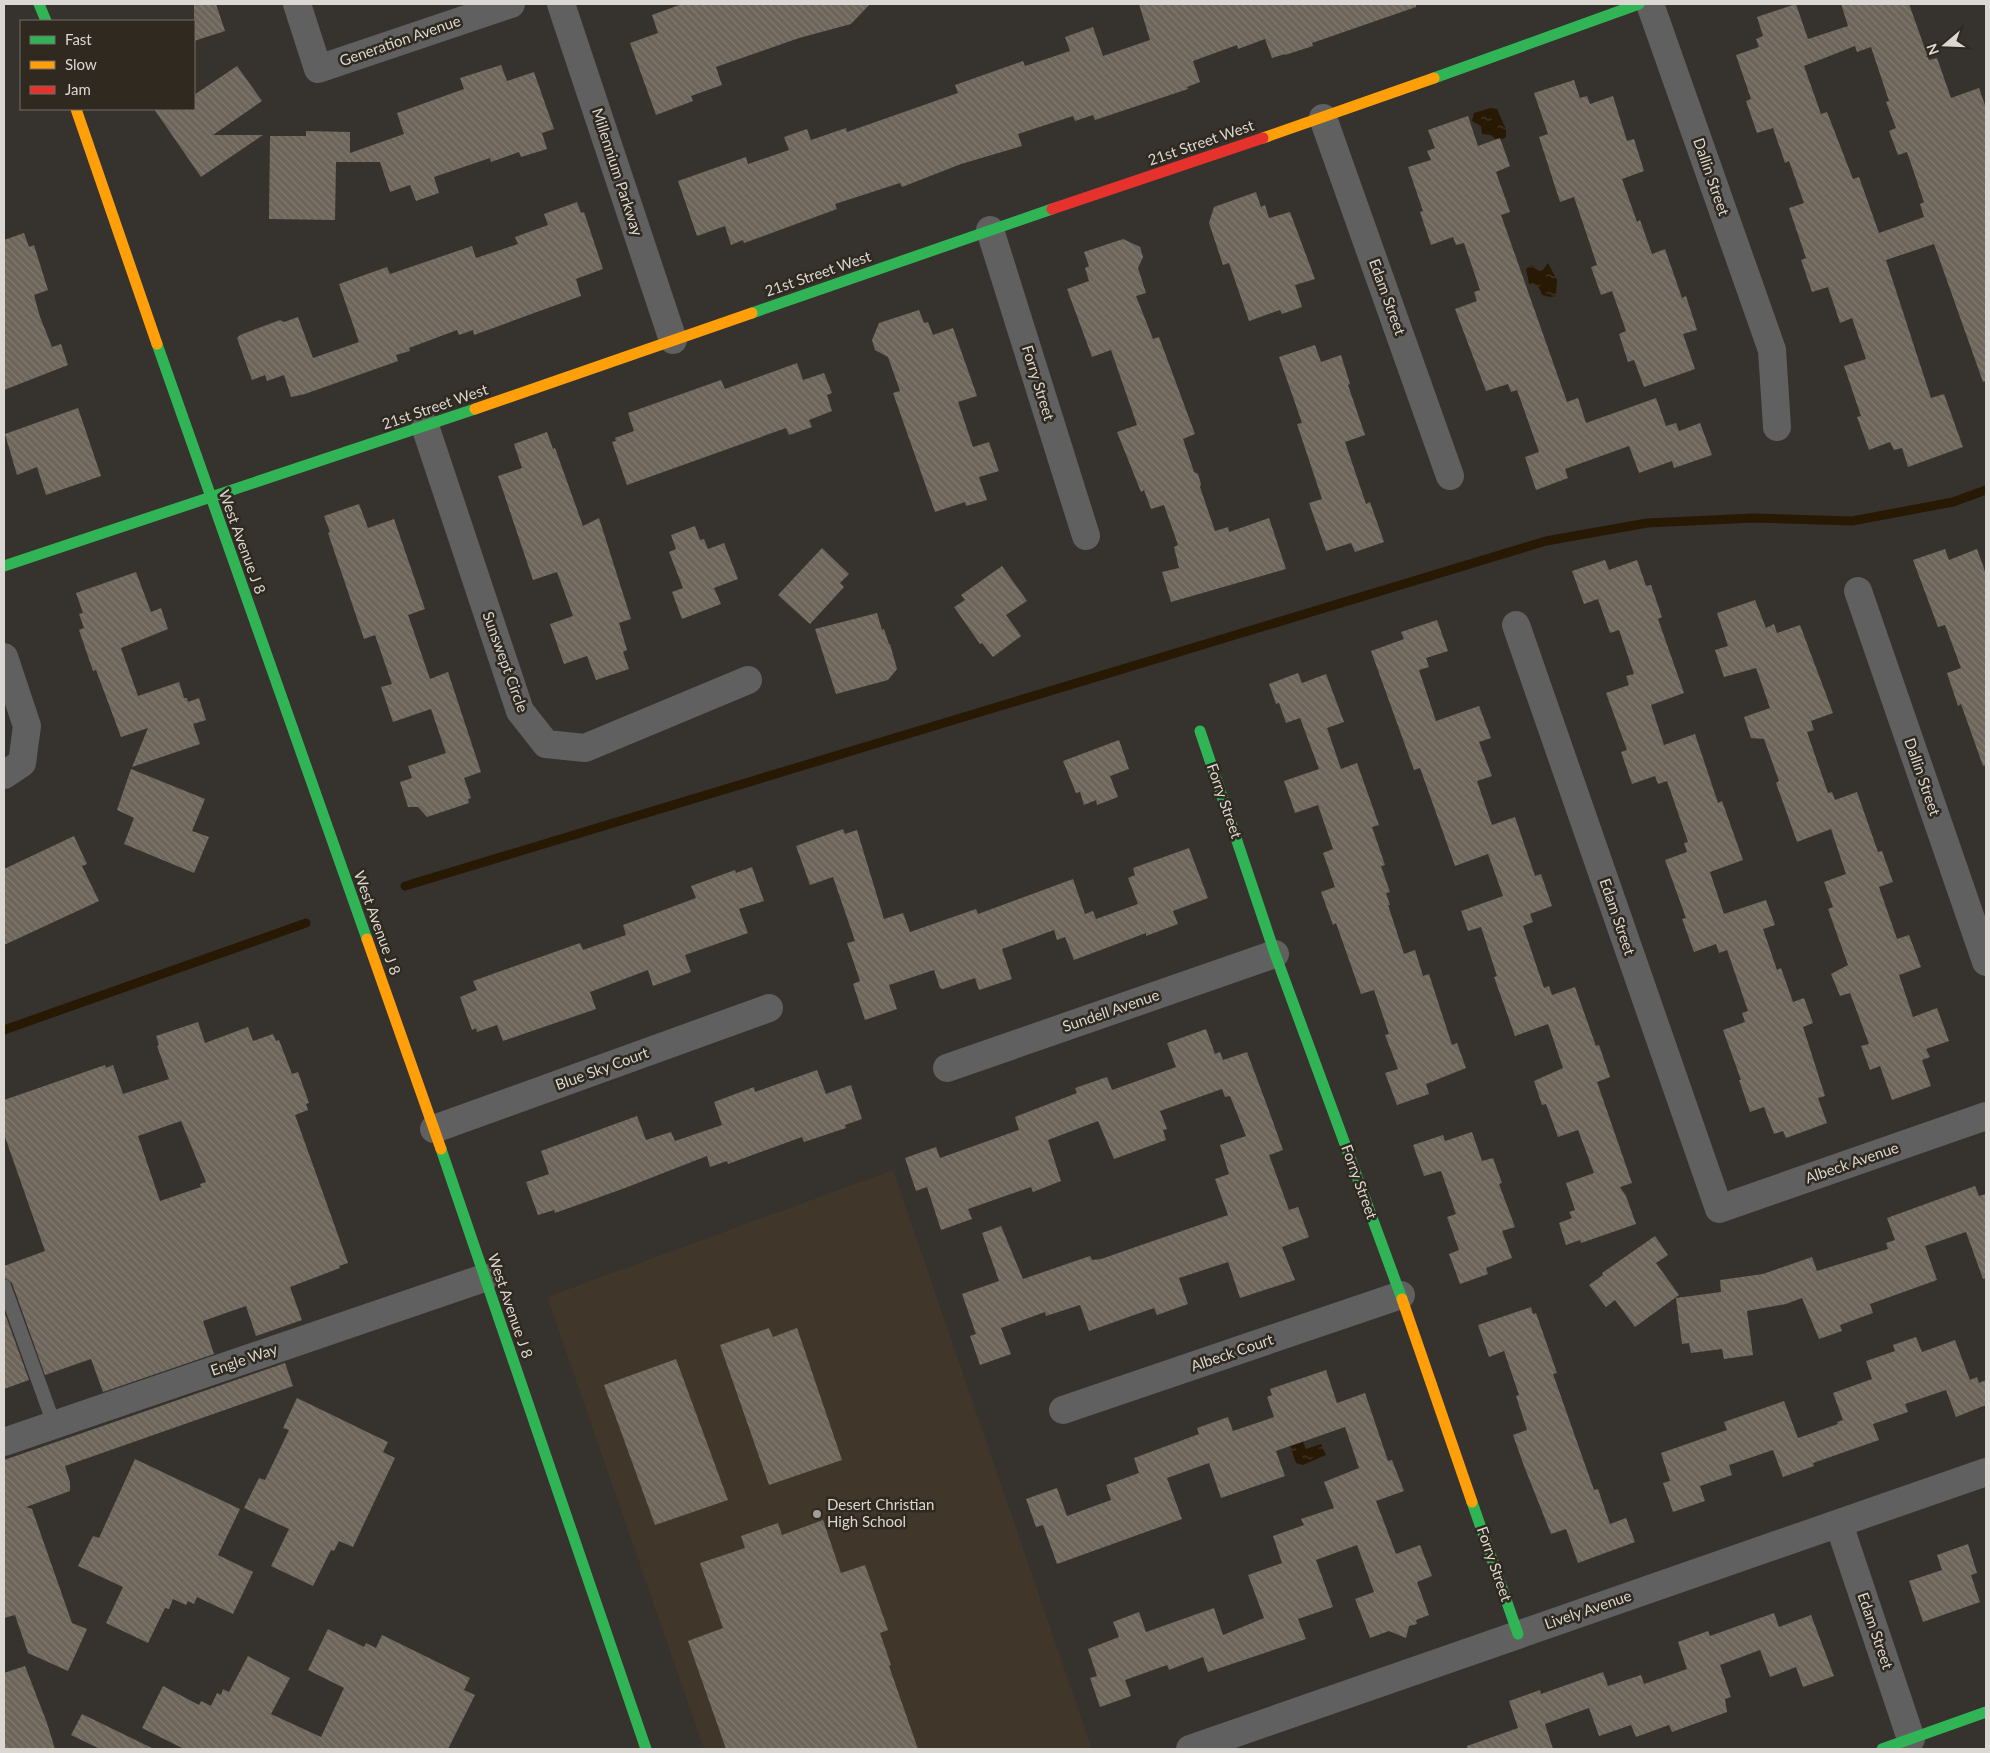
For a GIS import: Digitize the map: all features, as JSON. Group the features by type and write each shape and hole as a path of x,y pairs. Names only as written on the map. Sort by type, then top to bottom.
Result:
{"street":[{"path":"40,4 46,20"},
{"name":"Generation Avenue","path":"297,4 318,69 511,4"},
{"name":"Millennium Parkway","path":"561,4 673,340"},
{"name":"21st Street West","path":"4,566 425,426 990,230 1323,118 1640,4"},
{"name":"Dallin Street","path":"1650,4 1772,350 1777,428"},
{"name":"West Avenue J 8","path":"76,110 210,498 434,1130 646,1749"},
{"name":"Edam Street","path":"1323,118 1450,476"},
{"name":"Forry Street","path":"990,230 1086,536"},
{"name":"Sunswept Circle","path":"425,426 520,711 546,744 584,748 748,680"},
{"name":"Dallin Street","path":"1858,591 1986,962"},
{"name":"Edam Street","path":"1516,625 1718,1209"},
{"path":"4,657 28,726 13,769"},
{"name":"Forry Street","path":"1200,731 1276,954 1401,1295 1518,1634"},
{"name":"Sundell Avenue","path":"946,1068 1276,954"},
{"name":"Blue Sky Court","path":"434,1130 769,1008"},
{"name":"Albeck Avenue","path":"1718,1209 1986,1116"},
{"name":"Engle Way","path":"4,1442 484,1278"},
{"name":"Albeck Court","path":"1063,1410 1401,1295"},
{"name":"Lively Avenue","path":"1190,1749 1986,1472"},
{"name":"Edam Street","path":"1839,1524 1911,1739"},
{"path":"1882,1749 1986,1712"}],"lane":[{"path":"4,1286 54,1424"}],"shaded area":[{"name":"Desert Christian High School","path":"893,1170 1092,1749 704,1749 547,1297"}],"water":[{"path":"1490,108 1497,109 1506,129 1506,137 1498,141 1491,135 1482,134 1481,126 1472,121 1474,113"},
{"path":"1548,263 1557,280 1556,296 1550,297 1542,295 1537,286 1529,284 1526,269 1532,265 1539,271 1543,270"},
{"path":"1301,1437 1306,1449 1321,1444 1326,1455 1303,1465 1296,1463 1289,1443"}],"building":[{"path":"194,4 216,4 225,31 195,41"},
{"path":"682,4 870,4 851,24 799,38 716,67 722,85 691,96 693,101 656,115 630,43 658,33 652,15"},
{"path":"1139,4 1416,4 1416,7 1312,43 1313,46 1272,58 1265,39 1238,49 1237,45 1193,61 1200,82 1187,87 1188,89 1095,120 1093,115 1075,121 1073,116 1018,134 1022,146 961,164 902,187 900,183 835,204 837,209 744,243 743,240 731,245 725,226 697,236 678,181 746,157 748,164 789,150 784,137 807,129 811,140 846,128 847,132 958,93 955,85 1023,61 1025,66 1070,51 1065,37 1093,27 1103,56 1150,40"},
{"path":"1796,4 1808,39 1848,26 1841,4 1909,4 1929,60 1937,58 1951,98 1979,88 1986,108 1986,381 1983,382 1934,244 1886,260 1931,398 1944,394 1963,447 1908,467 1902,448 1894,450 1890,442 1869,450 1857,417 1861,416 1844,366 1866,359 1852,318 1840,323 1828,287 1812,292 1801,260 1806,258 1789,208 1804,203 1789,161 1785,163 1773,128 1757,133 1746,101 1751,99 1736,55 1759,47 1756,39 1763,36 1757,17","holes":["1855,46 1857,52 1871,47 1889,101 1886,102 1896,128 1889,131 1898,155 1907,152 1924,202 1920,204 1924,217 1879,233 1859,177 1853,179 1827,112 1821,114 1804,66"]},
{"path":"501,65 507,81 534,72 554,129 542,133 547,149 521,157 519,152 491,162 490,158 434,177 439,193 416,201 410,185 390,192 380,162 336,162 335,220 269,219 270,136 306,136 306,131 350,132 350,153 404,134 397,113 464,89 460,78"},
{"path":"237,66 262,101 213,135 263,135 201,177 155,110 195,110 195,94"},
{"path":"1574,80 1580,98 1587,96 1590,104 1613,96 1627,141 1634,139 1644,171 1622,179 1637,222 1640,220 1652,254 1665,249 1682,298 1686,296 1697,330 1683,334 1695,369 1644,387 1634,360 1628,362 1619,334 1626,331 1612,291 1601,295 1591,267 1597,265 1574,197 1560,202 1539,137 1548,134 1534,93"},
{"path":"1468,116 1478,146 1500,138 1510,166 1496,172 1510,212 1501,215 1567,402 1578,398 1586,423 1656,398 1666,426 1676,423 1679,431 1700,423 1712,455 1674,468 1672,461 1639,473 1629,446 1565,469 1568,478 1536,490 1525,457 1539,452 1517,390 1511,392 1508,384 1486,391 1455,309 1477,301 1474,292 1480,290 1464,243 1456,245 1453,237 1431,245 1420,212 1423,211 1408,167 1431,160 1427,151 1435,148 1428,130"},
{"path":"1256,192 1261,207 1265,205 1269,218 1290,212 1315,279 1295,285 1302,307 1282,314 1280,310 1249,321 1229,263 1223,265 1209,223 1214,207"},
{"path":"577,202 581,213 584,212 603,269 576,279 581,296 474,335 473,330 459,335 457,330 409,348 410,351 396,355 398,361 305,394 291,397 284,375 267,381 265,375 252,380 237,338 240,335 280,320 284,322 298,317 313,358 359,342 339,284 387,267 390,274 472,246 476,258 518,244 515,237 548,225 544,214"},
{"path":"24,233 29,247 34,245 48,290 34,295 40,317 52,347 61,344 68,365 4,390 4,240"},
{"path":"1123,239 1140,247 1143,257 1138,268 1146,293 1136,296 1153,339 1159,337 1195,434 1183,439 1194,472 1198,474 1200,487 1215,531 1228,527 1229,532 1269,518 1286,569 1171,602 1162,572 1179,568 1174,547 1178,545 1164,505 1151,509 1144,490 1141,492 1117,432 1137,425 1111,350 1092,357 1067,289 1089,281 1085,268 1089,266 1084,252"},
{"path":"919,310 924,323 928,322 933,335 953,328 977,396 958,402 973,447 989,442 999,471 979,477 987,500 966,506 965,502 935,512 893,393 900,391 888,357 875,350 872,340 879,323"},
{"path":"1315,345 1321,362 1341,355 1350,384 1348,385 1365,435 1345,442 1366,504 1370,502 1384,542 1355,552 1351,543 1326,551 1309,503 1322,499 1297,424 1302,423 1279,357"},
{"path":"797,363 803,380 824,373 832,393 827,395 832,411 809,420 812,427 789,435 786,428 627,485 612,442 616,441 615,438 634,431 628,413 721,380 725,389"},
{"path":"78,408 101,476 46,495 37,467 17,475 5,434"},
{"path":"547,432 553,449 555,448 583,526 599,518 631,619 619,623 627,650 623,652 629,669 596,680 587,656 564,664 550,624 573,616 557,572 533,580 498,476 522,468 514,444"},
{"path":"359,504 368,528 394,519 425,609 408,615 430,679 448,672 481,772 464,778 471,798 468,799 469,803 427,817 418,807 408,807 400,782 412,778 408,766 446,753 431,709 393,722 381,687 392,684 375,635 364,639 324,516"},
{"path":"695,526 700,540 704,539 708,549 724,543 738,579 714,588 721,604 682,619 672,592 683,588 669,552 676,549 671,535"},
{"path":"822,548 849,574 840,583 844,587 810,624 778,595"},
{"path":"1945,549 1949,560 1977,549 1986,574 1986,765 1983,766 1961,704 1958,706 1947,673 1961,668 1945,625 1938,627 1913,560"},
{"path":"1605,560 1609,570 1637,560 1646,586 1651,585 1662,617 1658,619 1684,693 1651,705 1664,745 1695,734 1718,803 1722,801 1743,860 1710,872 1724,914 1766,900 1775,925 1763,929 1777,970 1781,968 1793,1002 1804,998 1813,1023 1803,1027 1825,1096 1818,1098 1827,1123 1786,1138 1783,1131 1774,1134 1764,1107 1750,1112 1723,1030 1745,1022 1742,1013 1748,1011 1727,950 1719,953 1716,944 1694,952 1682,919 1686,918 1665,860 1687,852 1684,843 1688,842 1667,781 1658,784 1655,776 1632,784 1621,752 1627,750 1606,693 1629,685 1626,676 1634,674 1619,630 1610,633 1598,599 1584,604 1572,571"},
{"path":"1002,566 1027,601 1006,615 1021,636 993,657 982,643 980,644 954,607 965,600 961,595"},
{"path":"136,572 151,612 161,608 168,629 121,648 138,696 179,682 184,698 187,698 188,702 199,698 206,720 193,724 200,744 132,767 148,728 121,737 96,670 93,671 79,630 84,628 79,614 83,613 76,593"},
{"path":"1755,600 1766,628 1774,624 1777,633 1800,625 1833,713 1811,721 1814,730 1807,732 1828,793 1832,792 1835,800 1857,792 1878,852 1882,851 1893,882 1879,887 1897,939 1909,935 1921,967 1899,975 1913,1017 1937,1008 1949,1041 1926,1049 1930,1057 1922,1060 1931,1086 1892,1100 1880,1066 1870,1070 1861,1046 1869,1044 1850,993 1840,996 1831,974 1848,965 1828,909 1833,907 1824,882 1846,874 1831,829 1797,842 1776,783 1779,781 1764,739 1751,738 1744,717 1770,708 1756,668 1724,677 1715,650 1728,646 1717,613"},
{"path":"877,613 882,630 884,629 890,644 897,669 888,680 836,694 815,629"},
{"path":"1437,620 1448,651 1426,658 1429,667 1419,670 1436,721 1479,706 1491,738 1479,742 1492,776 1477,781 1492,825 1515,817 1535,876 1541,874 1552,906 1530,914 1533,922 1523,926 1544,988 1549,986 1552,995 1575,987 1596,1046 1599,1045 1610,1077 1597,1082 1632,1183 1620,1187 1626,1196 1636,1224 1581,1243 1580,1240 1566,1245 1559,1223 1572,1218 1569,1212 1575,1210 1566,1183 1594,1173 1578,1130 1558,1137 1546,1104 1542,1105 1534,1081 1563,1068 1548,1024 1515,1036 1494,977 1497,976 1481,927 1468,931 1461,911 1503,896 1488,854 1455,866 1420,768 1414,770 1371,651 1404,639 1401,632"},
{"path":"1298,673 1302,683 1326,674 1344,722 1327,728 1341,769 1357,763 1379,825 1372,827 1385,865 1381,866 1390,892 1386,893 1390,905 1388,905 1404,954 1415,950 1423,976 1429,974 1452,1045 1457,1043 1466,1068 1426,1084 1429,1094 1397,1105 1385,1073 1398,1069 1385,1035 1389,1034 1374,990 1361,994 1336,923 1333,925 1321,892 1335,887 1323,853 1333,849 1318,805 1295,813 1284,781 1319,769 1300,718 1286,723 1279,703 1276,704 1269,684"},
{"path":"1119,740 1129,769 1110,776 1118,797 1097,805 1096,800 1084,805 1080,792 1076,793 1063,761"},
{"path":"131,769 205,799 192,831 209,837 194,873 124,844 134,818 117,810"},
{"path":"843,829 845,834 857,830 884,919 903,913 910,932 976,909 978,914 1073,879 1085,914 1093,911 1096,919 1138,904 1128,878 1135,875 1133,868 1189,848 1208,898 1173,911 1178,924 1146,936 1146,933 1074,960 1065,937 1057,940 1054,930 1002,949 1012,979 979,990 975,978 943,989 940,988 934,970 889,985 897,1009 865,1020 853,984 860,981 847,943 855,941 833,877 810,885 796,846"},
{"path":"74,836 87,864 82,866 99,901 4,945 4,869"},
{"path":"752,867 764,901 739,909 748,933 685,955 691,972 653,986 648,970 590,992 596,1009 503,1041 497,1025 477,1032 476,1028 472,1030 460,997 477,990 473,981 580,943 583,950 626,935 623,925 696,898 691,886 735,870 736,873"},
{"path":"198,1022 205,1043 248,1027 253,1041 273,1034 276,1041 279,1040 292,1074 298,1072 309,1103 306,1104 308,1110 295,1115 348,1263 339,1266 340,1268 290,1287 302,1320 256,1336 246,1306 203,1321 214,1354 103,1392 91,1359 45,1375 12,1283 4,1277 4,1266 45,1251 4,1134 4,1100 105,1065 106,1068 113,1065 123,1094 169,1079 157,1046 159,1045 156,1036","holes":["181,1121 206,1182 200,1184 201,1187 160,1201 138,1136"]},
{"path":"1206,1029 1215,1054 1220,1052 1223,1060 1247,1052 1283,1150 1269,1155 1289,1210 1298,1207 1309,1237 1282,1247 1295,1280 1240,1298 1228,1262 1179,1278 1188,1304 1157,1315 1154,1308 1089,1331 1080,1305 1046,1316 1045,1312 1001,1328 1011,1354 980,1365 970,1336 976,1334 962,1294 999,1281 982,1233 1001,1226 1023,1279 1090,1256 1092,1260 1101,1259 1228,1215 1215,1179 1229,1174 1220,1145 1246,1136 1230,1096 1225,1097 1222,1089 1160,1111 1167,1129 1163,1130 1166,1140 1114,1159 1098,1121 1048,1140 1061,1181 1033,1192 1031,1187 968,1209 972,1219 941,1230 927,1187 916,1191 905,1158 936,1147 940,1158 1019,1130 1015,1117 1077,1093 1075,1088 1107,1077 1112,1090 1176,1067 1167,1043"},
{"path":"817,1070 826,1094 851,1085 862,1119 845,1125 846,1128 804,1142 802,1137 728,1164 727,1161 710,1167 707,1156 555,1213 554,1210 538,1215 526,1182 549,1174 541,1151 637,1116 646,1140 671,1132 675,1141 722,1125 714,1102 754,1087 755,1092"},
{"path":"1472,1132 1482,1161 1493,1158 1502,1183 1499,1184 1515,1227 1502,1231 1512,1258 1486,1268 1488,1274 1460,1284 1449,1254 1459,1250 1447,1217 1456,1214 1441,1171 1424,1176 1413,1145 1443,1135 1445,1141"},
{"path":"1975,1186 1979,1196 1986,1194 1986,1278 1983,1279 1966,1232 1925,1246 1937,1280 1870,1304 1873,1313 1840,1325 1842,1331 1819,1339 1802,1298 1786,1304 1747,1311 1753,1355 1724,1359 1722,1349 1691,1353 1689,1343 1682,1344 1676,1298 1721,1292 1720,1280 1763,1274 1812,1257 1817,1271 1888,1249 1886,1243 1895,1240 1887,1218"},
{"path":"1655,1236 1668,1255 1656,1263 1679,1295 1635,1327 1615,1300 1606,1307 1589,1285 1603,1275 1602,1273"},
{"path":"1531,1307 1533,1314 1536,1313 1557,1373 1553,1374 1594,1490 1598,1489 1610,1524 1626,1518 1635,1542 1578,1563 1566,1529 1551,1534 1513,1435 1527,1430 1516,1396 1519,1395 1504,1351 1489,1357 1478,1325"},
{"path":"4,1311 29,1380 4,1389"},
{"path":"769,1328 773,1337 797,1328 842,1460 769,1485 720,1345"},
{"path":"1916,1337 1922,1352 1955,1340 1970,1380 1977,1377 1979,1383 1986,1380 1986,1405 1956,1417 1946,1390 1905,1404 1908,1412 1873,1424 1879,1440 1813,1463 1814,1466 1783,1477 1773,1450 1729,1465 1732,1475 1700,1486 1705,1501 1673,1512 1663,1483 1670,1481 1661,1453 1727,1430 1724,1422 1784,1401 1798,1438 1838,1424 1837,1422 1843,1420 1833,1393 1872,1379 1866,1361 1895,1351 1893,1345"},
{"path":"676,1359 728,1500 655,1525 604,1385"},
{"path":"285,1363 293,1386 65,1466 70,1482 70,1491 26,1507 32,1509 72,1623 87,1629 68,1671 28,1653 15,1615 4,1618 4,1460"},
{"path":"1326,1370 1337,1403 1365,1393 1388,1461 1392,1460 1404,1491 1376,1501 1396,1554 1420,1545 1432,1576 1417,1582 1429,1615 1416,1620 1417,1624 1409,1626 1406,1638 1389,1631 1370,1638 1355,1599 1374,1592 1357,1545 1316,1560 1333,1607 1298,1619 1306,1639 1208,1672 1203,1657 1169,1670 1167,1665 1125,1680 1131,1696 1100,1707 1090,1678 1097,1676 1088,1649 1119,1637 1113,1622 1139,1612 1146,1632 1214,1608 1223,1635 1264,1618 1248,1575 1282,1563 1273,1536 1304,1525 1301,1519 1334,1508 1324,1482 1359,1468 1345,1427 1276,1451 1285,1476 1221,1498 1209,1463 1167,1478 1182,1519 1057,1564 1043,1525 1036,1527 1026,1499 1057,1488 1067,1516 1111,1500 1106,1485 1139,1473 1134,1458 1199,1434 1197,1428 1228,1417 1233,1431 1274,1417 1267,1397 1272,1395 1270,1389"},
{"path":"297,1398 388,1442 383,1452 395,1458 353,1547 339,1541 334,1551 331,1550 313,1586 271,1566 289,1529 244,1508 259,1478 265,1480 289,1430 283,1428"},
{"path":"135,1459 240,1509 218,1555 253,1572 233,1614 197,1597 194,1604 188,1601 186,1605 173,1599 169,1609 165,1608 148,1643 106,1623 123,1587 78,1566 93,1536 99,1538"},
{"path":"823,1520 841,1573 865,1565 888,1630 880,1633 891,1665 889,1666 918,1749 726,1749 688,1641 723,1628 700,1563 745,1548 741,1536 778,1523 782,1535"},
{"path":"1968,1544 1977,1573 1971,1575 1980,1602 1923,1622 1909,1581 1942,1570 1937,1555"},
{"path":"1774,1613 1779,1627 1811,1615 1834,1676 1803,1687 1796,1667 1770,1677 1760,1650 1720,1665 1731,1697 1725,1699 1727,1712 1672,1732 1669,1725 1636,1737 1631,1725 1599,1736 1589,1708 1545,1724 1553,1749 1467,1749 1467,1746 1518,1728 1509,1701 1540,1690 1541,1694 1603,1672 1608,1686 1641,1675 1644,1684 1687,1669 1678,1642 1708,1631 1710,1636"},
{"path":"328,1629 364,1647 366,1643 376,1648 382,1635 470,1678 464,1690 475,1695 448,1749 184,1749 142,1728 163,1686 199,1705 201,1701 211,1706 217,1693 221,1695 223,1689 229,1692 248,1656 290,1678 271,1714 321,1737 344,1688 308,1670"},
{"path":"25,1666 55,1749 4,1749 4,1673"},
{"path":"82,1714 154,1749 100,1749 71,1735"}],"waterway":[{"path":"405,886 1546,541 1647,523 1753,518 1852,521 1953,502 1986,490"},
{"path":"4,1030 306,923"}],"traffic: fast":[{"path":"39,4 46,20"},
{"path":"1434,78 1639,4"},
{"path":"752,313 1052,209"},
{"path":"157,344 367,939"},
{"path":"4,566 475,409"},
{"path":"1200,731 1275,954 1402,1299"},
{"path":"441,1149 646,1749"},
{"path":"1472,1502 1518,1634"},
{"path":"1882,1749 1986,1712"}],"traffic: slow":[{"path":"1263,138 1434,78"},
{"path":"76,110 157,344"},
{"path":"475,409 752,313"},
{"path":"367,939 441,1149"},
{"path":"1402,1299 1472,1502"}],"traffic: jam":[{"path":"1052,209 1263,138"}],"place":[{"name":"Desert Christian High School","path":"817,1514"}]}
